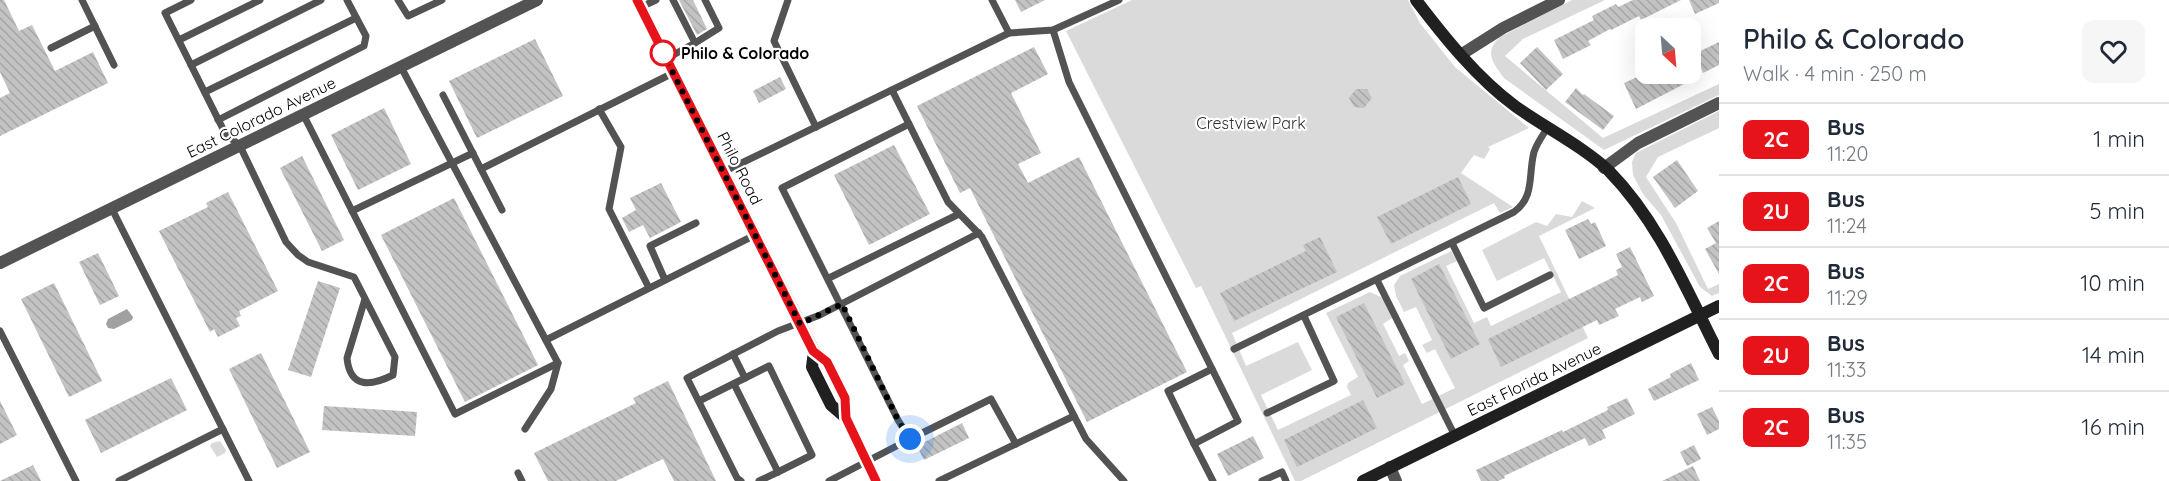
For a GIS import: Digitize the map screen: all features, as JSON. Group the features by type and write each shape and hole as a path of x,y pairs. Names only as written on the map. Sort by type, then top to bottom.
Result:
{"main road":[{"path":"1416,0 1498,92 1530,117 1548,127 1605,168 1630,196 1656,233 1680,275 1719,354"},
{"name":"Philo Road","path":"639,4 813,351 827,362 845,398 846,418 876,481"},
{"name":"East Florida Avenue","path":"1363,481 1719,306"}],"street":[{"name":"East Colorado Avenue","path":"0,263 537,0"},
{"path":"1462,54 1503,28 1559,0"},
{"path":"1605,168 1638,143 1719,103"},
{"path":"1390,468 1396,481"}],"lane":[{"path":"82,0 114,65"},
{"path":"191,0 165,13 225,134 240,146 286,242 308,262 354,277 395,357 393,375 376,383 363,383 355,377 348,366 347,358 365,299"},
{"path":"179,40 260,0"},
{"path":"191,65 321,0"},
{"path":"218,120 364,46 366,36 347,0"},
{"path":"398,0 407,16 442,0"},
{"path":"639,4 656,0"},
{"path":"673,0 696,43"},
{"path":"666,58 716,32 719,28 705,0"},
{"path":"788,0 774,41 816,127"},
{"path":"992,0 1009,33"},
{"path":"723,172 1009,33 1053,30 1119,0"},
{"path":"204,92 356,18"},
{"path":"51,48 95,26"},
{"path":"1053,30 1069,82 1238,421 1194,444"},
{"path":"401,67 558,363 552,389 525,429"},
{"path":"481,169 673,73"},
{"path":"892,90 948,202 979,233 1086,440 1124,481"},
{"path":"443,95 502,210"},
{"path":"599,109 621,147 609,209 649,288"},
{"path":"303,116 455,414 558,363"},
{"path":"909,124 782,188 898,420 910,439"},
{"path":"1234,350 1522,206 1529,190 1535,151 1548,127"},
{"path":"352,211 473,153"},
{"path":"112,208 249,481"},
{"path":"828,278 959,214"},
{"path":"665,280 650,246 696,223"},
{"path":"741,481 737,478 687,378 778,331 800,324 842,304 979,233"},
{"path":"546,340 755,235"},
{"path":"1452,243 1484,308 1550,275"},
{"path":"1377,280 1455,436"},
{"path":"1267,413 1334,381 1304,316"},
{"path":"0,331 76,481"},
{"path":"733,354 745,378"},
{"path":"699,401 769,366 812,455 759,481"},
{"path":"1212,369 1168,391 1213,481"},
{"path":"734,384 778,472"},
{"path":"834,480 991,399 1016,444"},
{"path":"939,481 1074,416"},
{"path":"119,481 223,429"},
{"path":"1262,481 1282,472 1286,481"},
{"path":"518,473 522,481"}],"green space":[{"name":"Crestview Park","path":"1132,0 1408,0 1420,23 1455,67 1529,128 1488,147 1490,149 1484,159 1474,155 1461,173 1513,207 1500,213 1494,203 1232,333 1246,366 1298,342 1312,370 1261,395 1278,430 1351,395 1347,387 1348,383 1358,377 1326,313 1370,292 1383,298 1392,318 1383,324 1399,356 1405,353 1409,361 1403,365 1422,404 1455,388 1435,349 1427,353 1422,345 1432,340 1416,307 1404,312 1396,296 1394,285 1400,276 1451,251 1457,261 1446,266 1474,323 1487,317 1491,326 1561,292 1544,258 1497,281 1482,250 1536,222 1547,226 1556,214 1572,217 1582,201 1595,208 1539,236 1588,338 1301,481 1295,481 1201,286 1196,288 1066,31"},
{"path":"1572,0 1605,0 1523,39 1505,56 1603,138 1719,84 1719,95 1604,150 1504,78 1493,62 1492,47 1500,37"},
{"path":"1719,111 1719,128 1658,157 1646,177 1676,223 1708,289 1719,284 1719,293 1712,296 1700,287 1661,215 1643,194 1633,175 1632,162 1636,153"},
{"path":"220,441 226,450 217,457 210,446"}],"shaded area":[{"path":"127,309 133,317 132,320 114,329 108,328 106,324 108,319"}],"building":[{"path":"0,0 4,0 19,31 32,25 55,71 93,52 108,83 0,136 0,98 10,93 0,72"},
{"path":"679,0 693,0 707,29 697,35"},
{"path":"1015,0 1045,0 1021,12"},
{"path":"1633,0 1681,0 1645,18 1639,16 1610,29 1588,41 1591,45 1563,59 1554,40 1594,20 1592,16 1616,4 1618,7"},
{"path":"1689,0 1719,0 1719,3 1695,14"},
{"path":"535,39 563,96 477,138 449,81"},
{"path":"1719,42 1719,65 1703,73 1701,51"},
{"path":"1034,47 1048,74 1011,93 1041,153 1018,164 1028,183 1079,157 1187,372 1087,422 970,188 960,193 917,106"},
{"path":"1537,47 1563,74 1546,90 1520,63"},
{"path":"780,77 786,89 759,103 753,91"},
{"path":"1635,78 1635,84 1684,84 1636,109 1624,83"},
{"path":"1576,88 1614,116 1603,130 1565,102"},
{"path":"1356,89 1367,89 1372,98 1364,108 1354,107 1349,98"},
{"path":"384,108 411,164 358,190 331,135"},
{"path":"894,145 930,214 869,245 834,175"},
{"path":"302,156 344,240 322,251 280,168"},
{"path":"1677,160 1698,191 1675,208 1653,177"},
{"path":"1458,177 1471,204 1391,244 1377,217"},
{"path":"661,183 681,222 650,238 643,225 629,232 622,218 636,210 630,198"},
{"path":"228,192 278,291 239,311 241,316 236,318 240,326 218,337 214,329 210,332 159,231 208,207 206,203"},
{"path":"454,198 538,365 465,402 381,235"},
{"path":"1588,219 1591,224 1595,222 1606,246 1579,259 1565,230"},
{"path":"1719,221 1719,274 1705,249 1716,243 1707,228"},
{"path":"1320,237 1337,272 1234,321 1220,293 1306,251 1303,245"},
{"path":"1630,247 1654,296 1642,302 1640,297 1615,309 1619,316 1599,325 1597,320 1501,367 1488,339 1618,275 1616,270 1622,267 1616,254"},
{"path":"98,253 119,296 100,305 79,262"},
{"path":"1439,264 1480,344 1451,359 1411,279"},
{"path":"318,281 340,288 311,377 288,370"},
{"path":"54,283 102,381 69,397 21,299"},
{"path":"1364,303 1405,384 1377,398 1336,317"},
{"path":"261,353 310,452 277,468 229,369"},
{"path":"1691,363 1699,380 1654,401 1648,389"},
{"path":"171,378 187,410 101,453 85,420"},
{"path":"668,381 716,481 674,481 663,459 616,481 548,481 534,453 636,403 633,398"},
{"path":"1627,398 1635,414 1602,430 1606,438 1589,446 1585,438 1504,476 1505,478 1498,481 1481,481 1476,470 1562,430 1563,432"},
{"path":"1363,400 1377,428 1297,467 1284,440"},
{"path":"0,401 17,435 0,444"},
{"path":"324,406 417,412 415,436 322,430"},
{"path":"1712,407 1719,421 1719,429 1707,435 1697,414"},
{"path":"962,423 969,438 924,460 917,446"},
{"path":"1253,436 1264,458 1228,476 1217,454"},
{"path":"1694,445 1701,459 1687,466 1680,452"},
{"path":"33,465 41,481 0,481"},
{"path":"1693,466 1700,481 1662,481"}],"bus line":[{"name":"2C","path":"637,0 813,351 827,362 845,398 846,418 876,481"}],"place":[{"name":"Philo & Colorado","path":"663,53"}],"route":[{"path":"663,53 800,324 842,304 898,420 910,439"}]}
